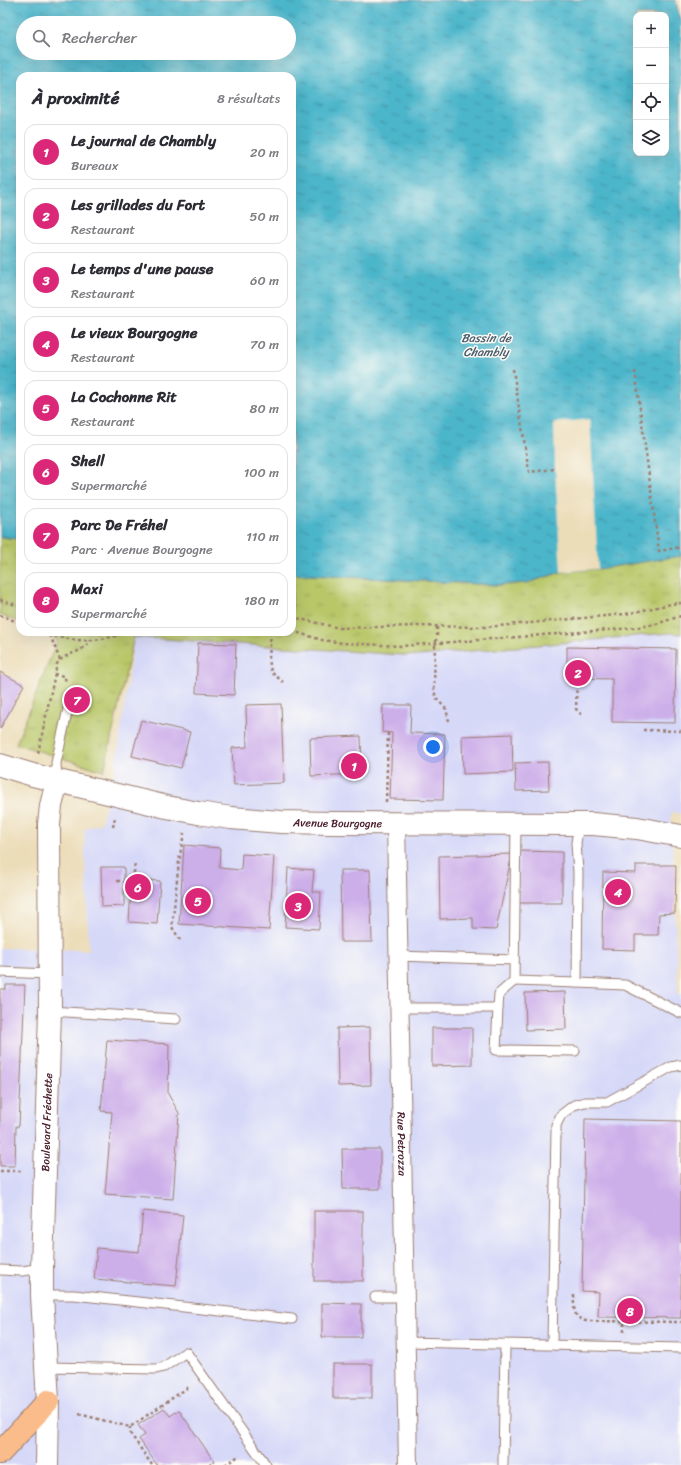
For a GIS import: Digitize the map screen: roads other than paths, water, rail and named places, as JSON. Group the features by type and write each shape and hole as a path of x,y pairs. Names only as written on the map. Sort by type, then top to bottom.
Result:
{"main road":[{"path":"0,1453 14,1440 48,1401"}],"street":[{"name":"Avenue Bourgogne","path":"0,765 57,781 180,810 231,818 300,823 391,815 516,823 579,823 637,828 681,836"},
{"name":"Boulevard Fréchette","path":"47,1465 48,1401 42,1295 42,1268 50,1011 49,824 51,806 57,781"},
{"name":"Rue Petrozza","path":"391,815 398,956 408,1465"}],"lane":[{"path":"57,781 56,763 71,695"},
{"path":"514,981 516,823"},
{"path":"577,983 578,872 576,843 579,823"},
{"path":"398,956 514,960"},
{"path":"0,972 50,974"},
{"path":"575,1051 496,1050 499,994 514,981 625,985 681,1013"},
{"path":"399,1008 498,1008"},
{"path":"50,1011 176,1019"},
{"path":"552,1344 556,1131 558,1120 565,1111 574,1105 585,1102 607,1102 671,1067 681,1065"},
{"path":"0,1270 22,1271 42,1268"},
{"path":"42,1295 74,1295 292,1319"},
{"path":"375,1297 405,1297"},
{"path":"406,1342 681,1348"},
{"path":"503,1465 506,1344"},
{"path":"46,1367 156,1369 174,1361 186,1352 266,1465"}],"water":[{"name":"Bassin de Chambly","path":"0,0 675,0 681,20 681,556 598,569 561,572 527,583 498,585 296,574 296,72 16,72 16,539 0,537"}],"place":[{"name":"Les grillades du Fort","path":"578,673"},
{"name":"Parc De Fréhel","path":"77,700"},
{"name":"Le journal de Chambly","path":"354,766"},
{"name":"Shell","path":"138,887"},
{"name":"Le vieux Bourgogne","path":"618,892"},
{"name":"La Cochonne Rit","path":"198,901"},
{"name":"Le temps d'une pause","path":"298,906"},
{"name":"Maxi","path":"630,1311"}]}
